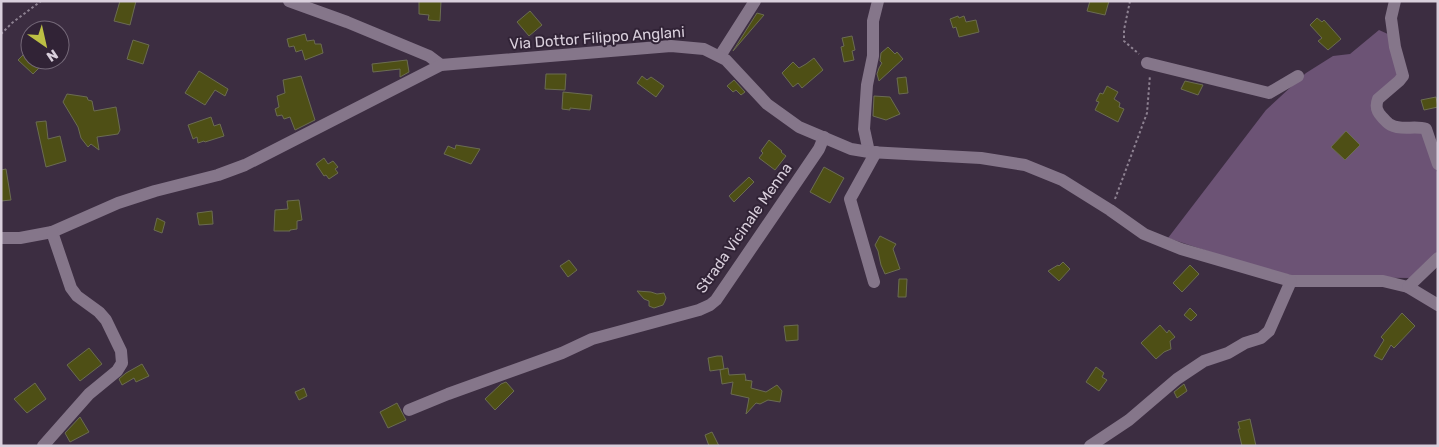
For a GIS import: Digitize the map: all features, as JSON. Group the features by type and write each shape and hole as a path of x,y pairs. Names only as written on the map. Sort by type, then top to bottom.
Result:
{"street":[{"path":"1,238 20,238 52,232 118,204 155,191 218,175 245,165 441,65 420,52 347,22 288,1"},
{"path":"720,56 755,1"},
{"path":"874,282 850,199 873,152 864,129 867,85 873,56 873,21 878,1"},
{"path":"1395,1 1391,18 1394,48 1403,76 1378,99 1377,108 1379,114 1390,125 1400,128 1422,127 1426,129 1438,164"},
{"name":"Via Dottor Filippo Anglani","path":"441,65 671,46 704,49 726,60 767,104 799,127 851,149 981,158 1025,165 1062,180 1144,234 1181,249 1292,281 1383,281 1408,287 1438,305"},
{"path":"1147,63 1269,93 1298,76"},
{"name":"Strada Vicinale Menna","path":"409,410 562,353 592,338 710,306 819,149 824,137"},
{"path":"43,446 89,394 117,371 122,363 121,350 106,320 99,312 77,296 71,288 52,232"},
{"path":"1408,287 1438,258"},
{"path":"1090,446 1140,412 1177,379 1204,361 1228,353 1245,343 1261,338 1269,331 1292,281"}],"path":[{"path":"1,34 12,22 41,1"},
{"path":"1110,210 1147,113 1150,76 1147,60 1124,41 1124,30 1130,1"}],"shaded area":[{"path":"1379,30 1390,35 1403,76 1372,102 1377,118 1424,132 1438,175 1438,252 1413,278 1300,277 1259,268 1168,238 1266,110 1306,73 1333,56 1350,54"}],"building":[{"path":"120,1 136,1 130,25 114,21"},
{"path":"419,1 441,1 440,21 428,20 429,15 419,14"},
{"path":"1090,1 1109,1 1105,15 1087,11"},
{"path":"530,11 542,25 529,36 517,22"},
{"path":"757,13 764,15 733,51"},
{"path":"958,16 959,18 964,16 966,22 976,20 979,32 959,37 956,27 953,28 950,19"},
{"path":"1317,18 1322,22 1324,20 1341,39 1328,50 1318,41 1322,38 1310,25"},
{"path":"305,34 307,41 314,40 315,44 321,44 323,53 305,60 302,50 296,52 294,46 289,47 287,39"},
{"path":"852,36 855,50 852,51 854,60 844,62 841,47 844,46 842,38"},
{"path":"133,40 149,45 143,64 127,59"},
{"path":"888,47 895,54 897,52 903,59 879,81 877,74 882,63 880,61 881,53"},
{"path":"814,58 823,70 802,88 798,83 793,87 782,73 793,62 799,68"},
{"path":"407,60 409,72 400,77 400,69 373,72 372,64"},
{"path":"29,70 37,70 33,74"},
{"path":"199,71 228,89 225,96 215,90 205,105 185,93"},
{"path":"546,74 566,74 565,90 545,89"},
{"path":"301,76 315,120 295,130 290,117 284,119 282,115 277,116 275,109 279,107 277,96 285,93 283,80"},
{"path":"642,76 647,80 651,77 664,86 656,97 637,83"},
{"path":"906,77 908,93 899,94 897,78"},
{"path":"734,80 745,92 741,95 736,90 733,92 727,86"},
{"path":"1185,81 1203,85 1198,95 1181,89"},
{"path":"1107,86 1118,92 1114,99 1120,103 1119,107 1124,109 1118,122 1095,110 1099,102 1096,101 1100,93 1103,94"},
{"path":"563,92 592,95 590,110 562,109"},
{"path":"67,94 87,97 88,100 92,101 94,111 116,107 120,130 118,134 97,137 99,150 91,144 88,147 81,138 78,127 63,102"},
{"path":"874,96 890,97 900,114 886,120 873,116"},
{"path":"1436,97 1438,107 1424,110 1421,100"},
{"path":"211,117 214,126 220,124 224,136 198,143 197,137 193,139 188,125"},
{"path":"46,121 48,139 60,136 66,161 46,167 36,122"},
{"path":"1346,131 1360,145 1345,160 1331,147"},
{"path":"769,140 786,156 775,170 759,158 763,153 761,151"},
{"path":"456,145 480,149 471,164 444,154 448,146 455,149"},
{"path":"324,158 328,164 333,161 338,167 335,169 338,173 329,179 326,175 324,176 316,164"},
{"path":"824,167 844,178 830,203 810,192"},
{"path":"6,169 11,200 1,201 1,170"},
{"path":"749,177 754,182 734,202 729,196"},
{"path":"299,200 302,220 297,221 297,229 274,231 275,210 288,209 287,201"},
{"path":"212,211 213,224 199,225 197,213"},
{"path":"157,218 165,222 162,233 154,230"},
{"path":"880,236 896,244 893,249 900,269 885,274 875,245"},
{"path":"569,260 577,270 568,277 560,266"},
{"path":"1063,262 1070,269 1059,281 1048,271"},
{"path":"1190,265 1199,274 1182,292 1173,283"},
{"path":"899,279 907,279 906,297 898,297"},
{"path":"637,291 657,294 664,293 666,298 663,305 654,308 649,306 649,301 644,299"},
{"path":"1190,308 1197,315 1191,321 1184,315"},
{"path":"1402,313 1415,326 1394,348 1391,345 1382,360 1374,356 1384,340 1381,337"},
{"path":"798,325 798,340 786,341 784,326"},
{"path":"1160,325 1167,333 1169,330 1175,337 1170,341 1171,349 1156,359 1141,343"},
{"path":"89,348 102,364 80,381 67,365"},
{"path":"722,356 724,369 710,371 708,358"},
{"path":"142,364 149,376 136,382 134,378 122,385 119,379"},
{"path":"1096,367 1104,373 1102,377 1107,380 1099,391 1086,382"},
{"path":"728,368 729,375 745,374 745,380 752,381 751,388 766,392 777,385 782,391 780,402 768,400 760,404 756,403 746,414 749,398 731,394 733,382 722,384 720,370"},
{"path":"506,382 514,391 495,410 485,399 501,384"},
{"path":"35,383 46,399 27,413 14,399"},
{"path":"1184,384 1187,391 1177,398 1174,392"},
{"path":"304,388 307,396 299,400 295,392"},
{"path":"397,403 406,420 388,428 380,412"},
{"path":"80,417 89,432 70,442 65,433"},
{"path":"1250,419 1256,446 1242,446 1238,422"},
{"path":"712,432 719,446 709,446 705,435"}]}
